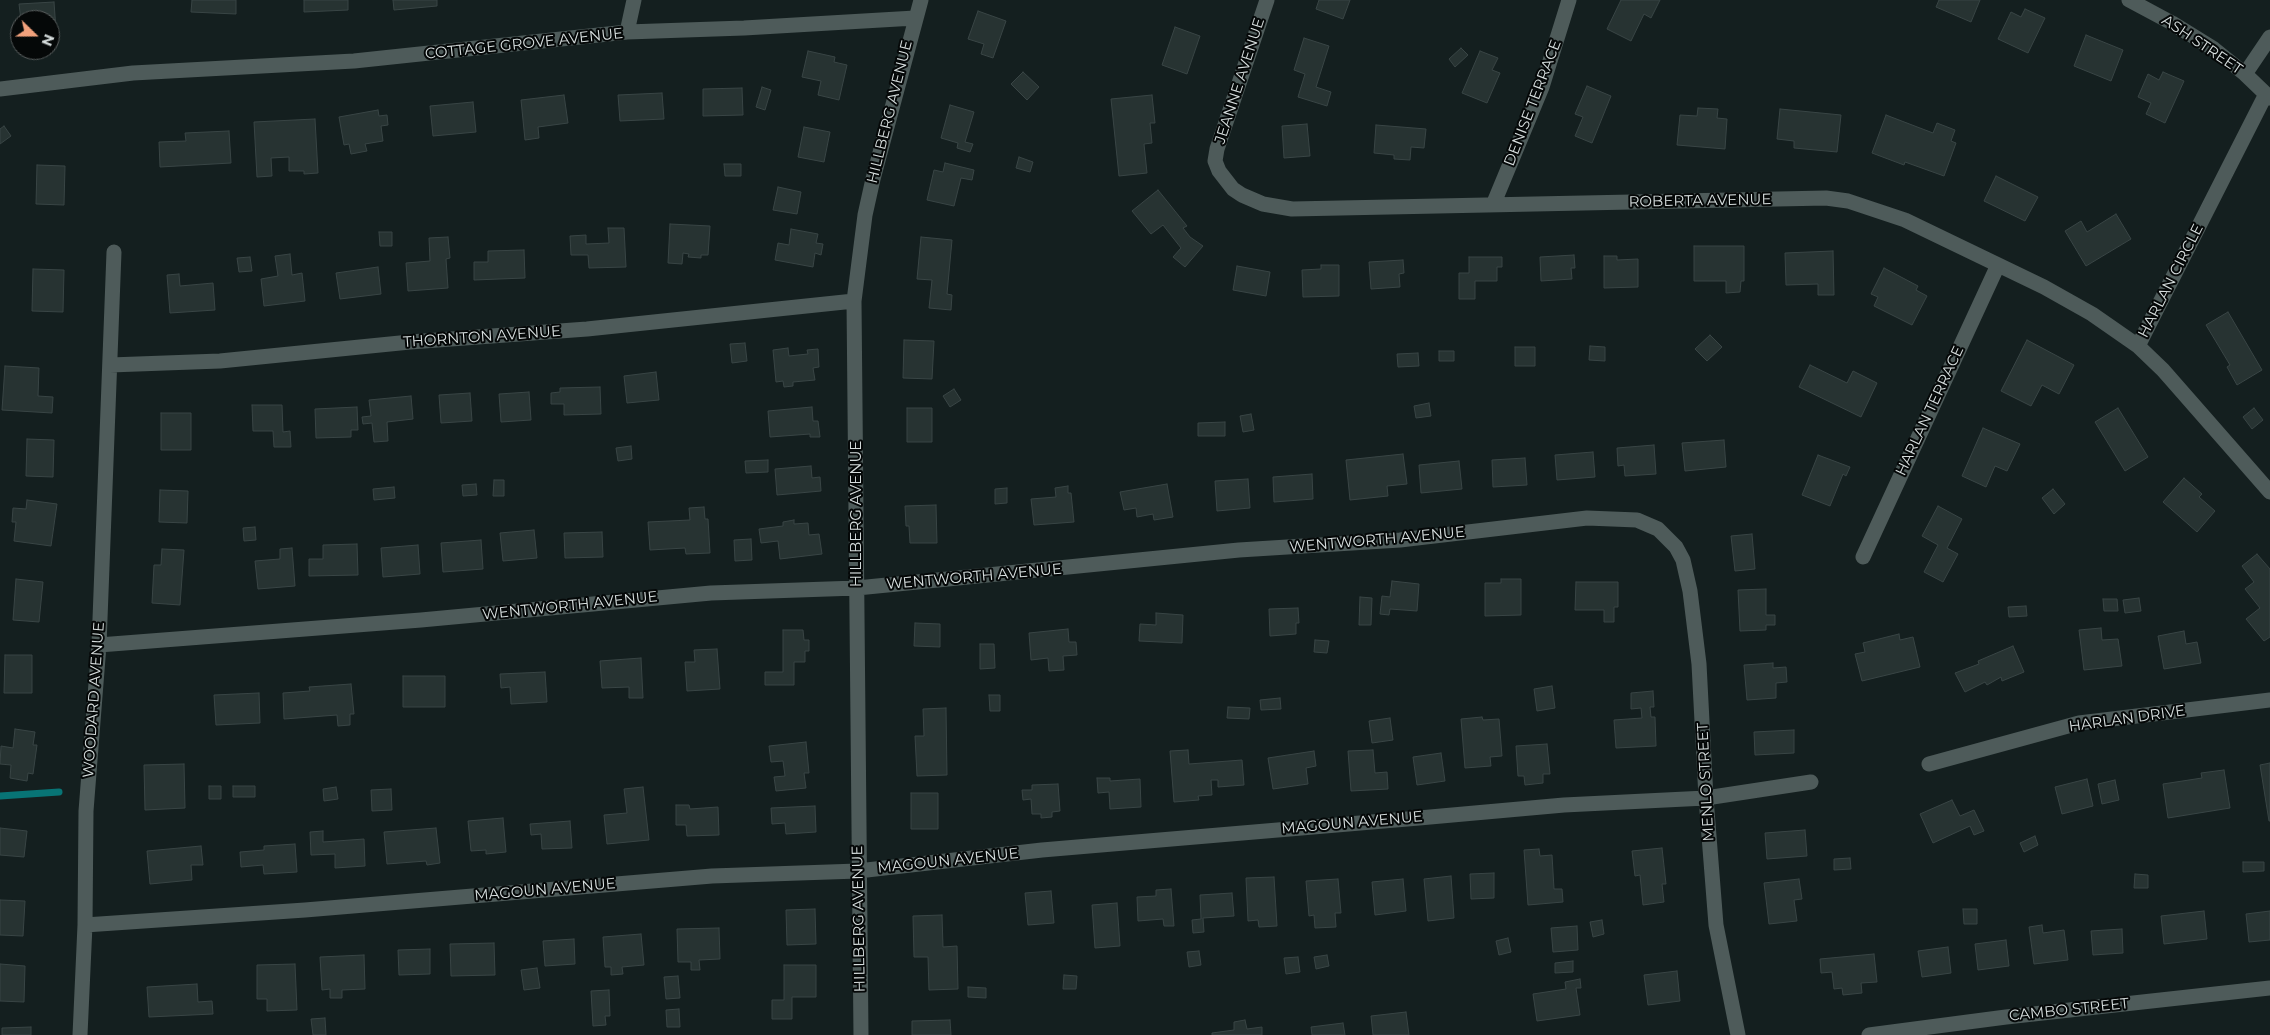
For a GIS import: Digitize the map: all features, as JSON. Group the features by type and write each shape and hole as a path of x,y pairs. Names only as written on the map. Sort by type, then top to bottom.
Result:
{"street":[{"path":"627,32 634,0"},
{"name":"HILLBERG AVENUE","path":"861,1035 854,301 864,225 873,179 921,0"},
{"name":"JEANNE AVENUE","path":"1232,188 1217,166 1217,149 1267,0"},
{"name":"DENISE TERRACE","path":"1492,205 1542,87 1569,0"},
{"name":"ASH STREET","path":"2129,0 2194,36 2245,74 2268,96"},
{"name":"COTTAGE GROVE AVENUE","path":"0,89 132,73 252,68 371,59 627,32 744,28 915,18"},
{"path":"2245,74 2270,37"},
{"name":"HARLAN CIRCLE","path":"2268,96 2138,346 2163,370 2270,492"},
{"name":"ROBERTA AVENUE","path":"1232,188 1242,195 1263,204 1292,209 1826,198 1867,206 1905,220 2068,300 2116,329 2138,346"},
{"name":"WOODARD AVENUE","path":"80,1035 85,924 86,811 99,645 114,252"},
{"name":"HARLAN TERRACE","path":"1863,557 1998,265"},
{"name":"THORNTON AVENUE","path":"110,365 220,361 410,342 587,329 854,301"},
{"name":"WENTWORTH AVENUE","path":"99,645 412,621 711,593 857,588 1239,550 1400,540 1587,518 1637,520 1652,526 1665,535"},
{"name":"MENLO STREET","path":"1665,535 1676,547 1683,560 1696,627 1706,798 1716,924 1738,1035"},
{"name":"HARLAN DRIVE","path":"1929,764 2080,723 2270,700"},
{"name":"MAGOUN AVENUE","path":"85,924 305,910 712,876 858,871 1042,850 1564,806 1706,798 1811,782"},
{"name":"CAMBO STREET","path":"1869,1035 2006,1017 2270,988"}],"building":[{"path":"192,0 236,0 236,14 191,12"},
{"path":"304,0 348,0 348,10 304,12"},
{"path":"393,0 437,0 437,6 394,10"},
{"path":"1319,0 1350,0 1343,19 1316,9"},
{"path":"1621,0 1660,0 1651,18 1644,14 1631,41 1607,29"},
{"path":"1939,0 1980,0 1971,22 1936,7"},
{"path":"54,2 55,10 20,10 19,4"},
{"path":"2025,9 2045,18 2028,53 1998,39 2011,12 2021,17"},
{"path":"978,11 1006,21 993,58 981,54 984,44 968,39"},
{"path":"1175,27 1200,36 1187,74 1162,65"},
{"path":"2086,35 2123,50 2111,81 2074,66"},
{"path":"1304,38 1329,46 1316,87 1331,92 1327,106 1298,97 1305,74 1294,70"},
{"path":"1461,48 1468,55 1455,67 1449,59"},
{"path":"808,51 835,57 834,62 847,65 839,100 818,95 821,81 802,77"},
{"path":"1480,51 1498,58 1492,70 1500,73 1487,103 1462,93"},
{"path":"1023,72 1039,87 1027,100 1011,84"},
{"path":"2163,72 2184,81 2165,123 2146,114 2151,103 2138,97 2148,74 2159,80"},
{"path":"1587,86 1611,96 1592,143 1575,136 1583,117 1575,114"},
{"path":"762,87 771,90 765,110 756,107"},
{"path":"742,88 743,115 703,116 703,89"},
{"path":"662,93 664,119 620,121 618,95"},
{"path":"564,95 568,123 538,127 539,138 525,140 521,100"},
{"path":"1152,95 1155,123 1150,123 1152,143 1144,144 1147,173 1119,176 1111,99"},
{"path":"473,102 476,132 433,136 430,106"},
{"path":"950,105 974,112 965,142 973,144 970,152 957,148 958,143 941,138"},
{"path":"1698,108 1718,109 1717,118 1727,119 1725,149 1677,145 1680,115 1697,116"},
{"path":"1780,109 1841,115 1837,152 1794,148 1794,141 1777,139"},
{"path":"378,110 379,116 387,115 388,125 381,126 383,141 365,144 367,151 351,154 349,144 344,145 339,117"},
{"path":"1886,115 1933,133 1937,123 1955,130 1951,141 1956,143 1944,176 1905,162 1904,165 1872,153"},
{"path":"315,119 318,173 304,174 304,171 289,171 289,157 271,158 272,176 257,177 254,122"},
{"path":"1307,124 1310,156 1284,158 1282,126"},
{"path":"1376,125 1426,129 1424,148 1411,147 1410,160 1394,159 1394,155 1374,153"},
{"path":"4,126 11,136 0,144 0,129"},
{"path":"804,127 830,132 824,162 798,157"},
{"path":"229,131 231,163 160,167 159,142 186,141 185,133"},
{"path":"1019,157 1033,162 1030,172 1016,168"},
{"path":"945,163 974,170 972,180 961,178 954,206 927,200 934,170 943,172"},
{"path":"724,164 741,164 741,176 725,176"},
{"path":"37,165 65,166 64,205 36,204"},
{"path":"1996,176 2038,197 2025,221 1984,201"},
{"path":"778,187 801,192 797,214 773,210"},
{"path":"1158,190 1187,226 1183,228 1190,237 1203,246 1185,267 1173,257 1181,248 1163,225 1151,234 1132,211"},
{"path":"2116,214 2131,239 2086,266 2065,231 2081,221 2087,232"},
{"path":"670,224 710,226 708,255 701,255 701,258 688,257 689,254 683,253 682,264 668,263"},
{"path":"608,228 624,228 626,267 589,268 588,255 571,255 570,236 586,235 586,244 609,243"},
{"path":"791,229 818,234 816,243 823,244 821,255 815,253 813,267 775,260 778,243 789,245"},
{"path":"379,232 392,232 392,246 380,246"},
{"path":"448,237 450,258 446,259 448,288 408,291 406,263 430,261 429,238"},
{"path":"921,237 952,240 947,294 952,295 951,310 929,308 932,280 917,279"},
{"path":"1694,246 1744,246 1744,281 1741,281 1740,292 1726,293 1726,281 1694,281"},
{"path":"524,250 525,278 474,280 474,262 488,262 488,251"},
{"path":"1833,251 1834,295 1818,295 1818,284 1786,285 1785,253"},
{"path":"290,254 292,275 302,273 305,301 264,306 261,279 278,276 275,256"},
{"path":"1574,255 1575,268 1571,268 1572,279 1541,281 1540,257"},
{"path":"1604,256 1617,256 1617,260 1638,259 1638,287 1604,288"},
{"path":"250,257 252,271 239,272 237,258"},
{"path":"1469,257 1502,257 1502,267 1497,267 1497,281 1475,281 1475,299 1459,299 1459,273 1469,273"},
{"path":"1403,260 1404,273 1399,274 1400,287 1371,289 1369,262"},
{"path":"1321,265 1339,265 1339,296 1303,297 1302,270 1321,269"},
{"path":"1237,266 1270,272 1266,296 1233,290"},
{"path":"378,267 381,294 340,299 336,273"},
{"path":"1884,268 1918,286 1916,290 1927,296 1912,325 1874,306 1878,297 1871,294"},
{"path":"33,269 64,270 63,312 32,311"},
{"path":"179,274 180,286 213,283 215,310 170,313 167,275"},
{"path":"2228,312 2262,370 2237,385 2227,367 2230,365 2206,325"},
{"path":"1710,335 1722,347 1707,361 1695,349"},
{"path":"904,340 934,341 932,379 903,378"},
{"path":"2027,340 2074,365 2059,394 2042,385 2031,406 2001,391"},
{"path":"745,343 747,361 732,363 730,344"},
{"path":"1590,346 1605,347 1605,361 1589,360"},
{"path":"1515,347 1535,347 1535,366 1515,366"},
{"path":"788,348 789,356 808,354 807,350 818,349 819,367 813,368 815,380 793,382 793,386 784,387 783,381 776,382 773,350"},
{"path":"1439,351 1454,351 1454,361 1439,361"},
{"path":"1418,353 1419,366 1398,367 1397,354"},
{"path":"1810,365 1847,383 1853,371 1877,383 1861,417 1799,387"},
{"path":"5,366 39,368 38,396 53,397 52,413 2,410"},
{"path":"656,372 659,400 627,403 624,376"},
{"path":"600,387 601,414 564,415 564,404 551,404 551,393 560,392 560,388"},
{"path":"954,389 961,400 950,407 943,396"},
{"path":"529,392 531,420 501,422 499,394"},
{"path":"470,393 472,421 441,423 439,395"},
{"path":"411,396 413,419 387,422 388,441 374,442 372,423 363,424 362,417 371,416 369,400"},
{"path":"1429,403 1431,416 1416,418 1414,406"},
{"path":"252,405 282,405 283,432 290,431 291,447 274,447 273,431 253,431"},
{"path":"357,407 358,430 351,430 351,437 316,438 315,409"},
{"path":"812,407 813,421 818,421 820,437 810,437 810,434 770,437 768,411"},
{"path":"907,408 932,408 932,442 907,442"},
{"path":"2118,408 2148,457 2125,471 2095,422"},
{"path":"2254,408 2263,420 2252,429 2243,417"},
{"path":"161,413 191,413 191,450 161,450"},
{"path":"1251,414 1254,430 1243,432 1240,416"},
{"path":"1225,422 1225,436 1198,436 1198,423"},
{"path":"1983,428 2020,444 2007,471 1995,466 1986,487 1962,476"},
{"path":"27,439 54,440 53,477 26,476"},
{"path":"1724,440 1726,467 1685,471 1682,443"},
{"path":"1654,445 1656,474 1625,476 1624,465 1618,466 1617,448"},
{"path":"631,446 632,459 618,461 616,448"},
{"path":"1593,452 1595,477 1557,480 1555,455"},
{"path":"1403,454 1407,484 1387,486 1388,496 1350,500 1346,460"},
{"path":"1818,455 1850,467 1846,476 1843,474 1830,506 1802,495"},
{"path":"1525,458 1527,485 1493,487 1492,460"},
{"path":"768,460 768,472 746,473 745,461"},
{"path":"1459,461 1462,489 1421,493 1419,465"},
{"path":"811,466 812,478 820,477 821,491 777,495 775,469"},
{"path":"1312,474 1313,499 1274,502 1273,477"},
{"path":"2184,478 2202,494 2199,497 2215,511 2197,532 2163,502"},
{"path":"1248,479 1250,508 1217,511 1215,481"},
{"path":"494,480 504,480 504,496 493,496"},
{"path":"476,484 477,495 463,496 462,485"},
{"path":"1167,484 1173,517 1154,520 1153,514 1137,517 1136,508 1124,510 1120,492"},
{"path":"1068,486 1068,493 1071,493 1074,522 1034,525 1031,499 1056,497 1055,488"},
{"path":"394,487 395,498 374,500 373,489"},
{"path":"1007,488 1007,503 995,504 995,489"},
{"path":"2053,489 2065,504 2054,514 2042,498"},
{"path":"160,490 188,491 187,523 159,522"},
{"path":"27,500 57,504 51,546 14,541 16,522 12,522 13,508 26,509"},
{"path":"936,505 937,543 910,543 909,526 906,526 905,506"},
{"path":"1938,506 1962,519 1947,548 1958,554 1943,582 1924,572 1938,545 1922,536"},
{"path":"704,507 705,519 708,519 710,553 686,554 685,548 650,550 648,522 690,520 689,508"},
{"path":"794,520 794,524 808,523 809,535 819,534 822,554 780,559 778,541 761,543 759,529 783,526 783,522"},
{"path":"255,527 256,540 244,541 243,528"},
{"path":"534,530 537,558 503,561 500,533"},
{"path":"602,532 603,557 565,558 564,533"},
{"path":"1752,534 1755,569 1735,571 1731,536"},
{"path":"751,539 752,560 735,561 734,540"},
{"path":"481,540 483,569 443,572 441,543"},
{"path":"357,544 358,575 309,576 309,559 323,559 323,545"},
{"path":"418,545 420,574 383,577 381,548"},
{"path":"292,548 295,586 258,589 255,561 280,559 280,549"},
{"path":"162,549 184,550 180,605 152,603 154,565 161,565"},
{"path":"2257,554 2270,569 2270,637 2264,641 2246,619 2260,608 2245,589 2254,582 2242,566"},
{"path":"16,579 43,582 39,622 13,620"},
{"path":"1501,579 1521,579 1521,615 1485,616 1485,583 1501,583"},
{"path":"1392,581 1419,584 1417,611 1390,609 1389,615 1380,614 1382,596 1390,597"},
{"path":"1576,582 1618,582 1618,607 1614,607 1614,622 1604,622 1604,610 1575,610"},
{"path":"1766,589 1766,615 1775,615 1775,625 1766,625 1766,630 1740,631 1738,590"},
{"path":"1360,597 1372,598 1371,625 1359,625"},
{"path":"2139,598 2141,611 2125,613 2123,600"},
{"path":"2103,599 2117,599 2118,611 2104,611"},
{"path":"2026,606 2027,616 2009,617 2008,607"},
{"path":"1298,608 1299,623 1296,623 1296,634 1270,636 1269,609"},
{"path":"1156,613 1183,615 1182,643 1139,641 1140,624 1156,625"},
{"path":"915,623 940,624 940,647 914,646"},
{"path":"2101,628 2102,640 2118,639 2122,666 2084,670 2079,630"},
{"path":"1068,629 1069,642 1076,642 1077,655 1063,656 1064,670 1049,671 1048,658 1031,660 1029,633"},
{"path":"783,630 803,630 804,640 809,640 809,651 805,651 805,662 794,662 794,685 765,685 765,672 783,672"},
{"path":"2184,631 2186,644 2197,642 2201,663 2164,669 2158,636"},
{"path":"1899,634 1900,640 1913,637 1920,667 1862,681 1855,654 1865,652 1863,643"},
{"path":"1315,640 1329,641 1327,653 1314,652"},
{"path":"980,644 994,644 995,668 980,669"},
{"path":"2013,646 2024,672 2002,681 2001,677 1987,685 1985,682 1965,692 1955,673 1979,664 1978,661"},
{"path":"717,649 720,689 687,691 685,662 695,662 694,650"},
{"path":"5,655 32,655 32,693 4,693"},
{"path":"641,658 643,698 629,698 629,687 602,688 600,661"},
{"path":"1773,663 1773,668 1786,667 1787,682 1776,683 1776,698 1747,700 1744,665"},
{"path":"545,672 547,702 511,704 510,687 501,688 500,674"},
{"path":"403,676 445,676 445,707 403,707"},
{"path":"351,684 354,714 350,714 350,725 338,726 337,715 284,719 283,693 310,691 309,687"},
{"path":"1552,686 1555,708 1537,711 1534,689"},
{"path":"1653,691 1654,707 1650,707 1651,717 1655,717 1656,746 1616,748 1614,720 1642,718 1641,708 1631,709 1631,693"},
{"path":"259,693 260,723 216,725 214,695"},
{"path":"989,695 1000,695 1000,711 990,711"},
{"path":"1280,698 1281,709 1261,710 1260,700"},
{"path":"1228,707 1250,708 1249,719 1227,718"},
{"path":"946,708 947,775 917,776 915,736 924,736 923,709"},
{"path":"1482,717 1483,720 1499,719 1502,756 1490,757 1491,766 1465,768 1461,719"},
{"path":"1390,718 1393,740 1372,743 1369,721"},
{"path":"15,729 35,732 33,745 37,745 33,774 28,773 27,781 10,778 11,765 0,764 1,746 13,748"},
{"path":"1794,730 1794,753 1755,755 1754,732"},
{"path":"806,742 809,773 804,773 806,788 776,791 774,777 785,776 783,761 771,762 769,746"},
{"path":"1547,744 1550,774 1543,774 1543,783 1525,785 1524,776 1518,776 1516,746"},
{"path":"1188,750 1189,764 1242,760 1244,785 1218,787 1218,780 1211,780 1212,795 1198,796 1199,800 1174,802 1170,751"},
{"path":"1373,750 1375,773 1387,772 1388,789 1351,791 1348,751"},
{"path":"1314,751 1316,766 1306,768 1308,784 1273,789 1268,758"},
{"path":"1441,753 1445,781 1417,785 1413,757"},
{"path":"2270,763 2270,821 2269,821 2260,765"},
{"path":"184,764 185,808 145,810 144,765"},
{"path":"2224,770 2230,808 2168,818 2163,784 2202,778 2201,773"},
{"path":"1097,778 1110,778 1110,781 1140,779 1141,807 1110,809 1109,792 1098,793"},
{"path":"2087,779 2093,806 2062,814 2055,787"},
{"path":"2115,780 2119,800 2102,804 2098,784"},
{"path":"1058,784 1060,811 1052,812 1052,817 1041,818 1041,814 1032,814 1031,799 1023,800 1022,790 1032,790 1032,785"},
{"path":"209,786 221,786 221,799 209,799"},
{"path":"233,786 255,786 255,797 233,797"},
{"path":"336,787 338,799 324,801 323,789"},
{"path":"643,787 649,840 607,844 604,815 627,813 624,789"},
{"path":"391,789 392,810 372,811 371,790"},
{"path":"911,793 938,793 938,829 911,829"},
{"path":"1952,800 1960,816 1974,810 1984,831 1974,835 1970,826 1933,843 1920,814"},
{"path":"676,805 689,805 690,809 718,807 719,835 687,836 686,825 676,825"},
{"path":"815,806 816,832 786,834 785,823 772,824 771,808"},
{"path":"503,818 506,852 486,854 486,850 471,851 468,821"},
{"path":"570,821 572,848 542,849 541,834 531,835 530,824"},
{"path":"0,828 27,831 24,857 0,855"},
{"path":"436,828 440,863 427,865 426,861 387,864 384,832"},
{"path":"1805,830 1807,856 1767,859 1765,833"},
{"path":"323,831 323,842 364,839 365,866 335,868 335,854 311,855 310,832"},
{"path":"2035,836 2038,845 2024,852 2020,843"},
{"path":"295,844 297,872 264,874 263,865 241,867 240,852 264,850 264,846"},
{"path":"201,846 203,865 191,865 192,880 150,884 147,851"},
{"path":"1662,848 1666,884 1662,884 1664,902 1643,905 1640,875 1635,876 1632,851"},
{"path":"1539,849 1540,856 1552,855 1554,889 1562,889 1563,902 1528,905 1524,850"},
{"path":"1850,858 1851,869 1834,870 1834,859"},
{"path":"2243,862 2264,862 2264,871 2243,872"},
{"path":"1494,873 1494,898 1471,899 1470,874"},
{"path":"2135,874 2148,875 2148,888 2134,888"},
{"path":"1451,876 1454,918 1428,921 1424,879"},
{"path":"1274,877 1277,926 1259,927 1258,920 1248,921 1246,878"},
{"path":"1338,879 1341,913 1335,913 1336,927 1315,928 1314,915 1309,916 1306,881"},
{"path":"1403,879 1406,911 1375,915 1372,882"},
{"path":"1799,879 1802,899 1794,900 1797,921 1769,924 1764,883"},
{"path":"1171,889 1174,926 1164,926 1163,919 1138,921 1137,897 1156,896 1156,890"},
{"path":"1051,891 1054,923 1028,925 1025,893"},
{"path":"1232,893 1234,916 1203,918 1204,932 1193,933 1192,920 1201,919 1200,895"},
{"path":"0,900 25,901 23,936 0,935"},
{"path":"1117,903 1120,946 1095,948 1092,905"},
{"path":"815,909 816,944 787,945 786,910"},
{"path":"1963,909 1977,909 1977,924 1964,924"},
{"path":"2204,911 2207,939 2164,944 2161,916"},
{"path":"2270,911 2270,940 2249,942 2246,914"},
{"path":"942,915 943,947 957,946 958,989 929,990 928,957 914,957 913,916"},
{"path":"1602,920 1604,934 1593,937 1590,922"},
{"path":"2042,925 2043,933 2064,930 2068,960 2034,964 2029,927"},
{"path":"1577,926 1578,950 1553,952 1551,928"},
{"path":"719,928 720,959 699,960 700,970 691,970 691,962 678,962 677,929"},
{"path":"2122,929 2123,953 2093,955 2091,931"},
{"path":"641,934 644,965 622,967 623,974 611,975 611,967 605,967 603,937"},
{"path":"1508,938 1511,952 1499,955 1496,941"},
{"path":"574,939 575,964 545,966 543,941"},
{"path":"2006,940 2009,966 1978,970 1975,944"},
{"path":"494,943 495,975 451,976 450,944"},
{"path":"1948,947 1951,973 1922,977 1918,951"},
{"path":"430,949 430,974 399,975 398,950"},
{"path":"1199,951 1201,965 1189,967 1187,952"},
{"path":"1874,954 1877,982 1861,983 1862,993 1843,995 1842,988 1834,989 1832,972 1821,973 1820,959"},
{"path":"364,955 365,989 342,990 342,998 330,998 330,989 322,990 320,957"},
{"path":"1327,955 1329,966 1316,969 1314,957"},
{"path":"1298,957 1300,972 1286,974 1284,958"},
{"path":"1573,961 1573,972 1555,973 1555,963"},
{"path":"0,964 25,966 24,1002 0,1001"},
{"path":"295,964 297,1010 267,1011 267,999 257,999 257,965"},
{"path":"784,965 816,965 816,997 792,997 792,1019 772,1019 772,1000 784,1000"},
{"path":"537,968 540,988 524,990 521,970"},
{"path":"1677,971 1680,1001 1648,1005 1644,975"},
{"path":"1064,975 1077,976 1076,989 1063,989"},
{"path":"678,976 680,998 666,999 664,977"},
{"path":"1580,979 1581,988 1576,988 1580,1015 1537,1021 1533,994 1566,989 1565,982"},
{"path":"197,984 198,1002 212,1001 213,1014 149,1017 147,987"},
{"path":"968,987 986,988 986,998 968,997"},
{"path":"609,990 610,1016 605,1016 606,1025 593,1026 591,991"},
{"path":"679,1009 680,1027 667,1027 666,1010"},
{"path":"1406,1012 1409,1035 1373,1035 1371,1016"},
{"path":"325,1018 326,1035 313,1035 311,1019"},
{"path":"950,1020 951,1035 912,1035 912,1021"},
{"path":"1245,1020 1247,1029 1262,1027 1262,1035 1212,1035 1212,1033 1234,1030 1234,1022"},
{"path":"1343,1023 1345,1035 1312,1035 1311,1027"},
{"path":"31,1027 31,1035 2,1035 2,1028"}],"waterway":[{"path":"0,796 59,792"}]}
